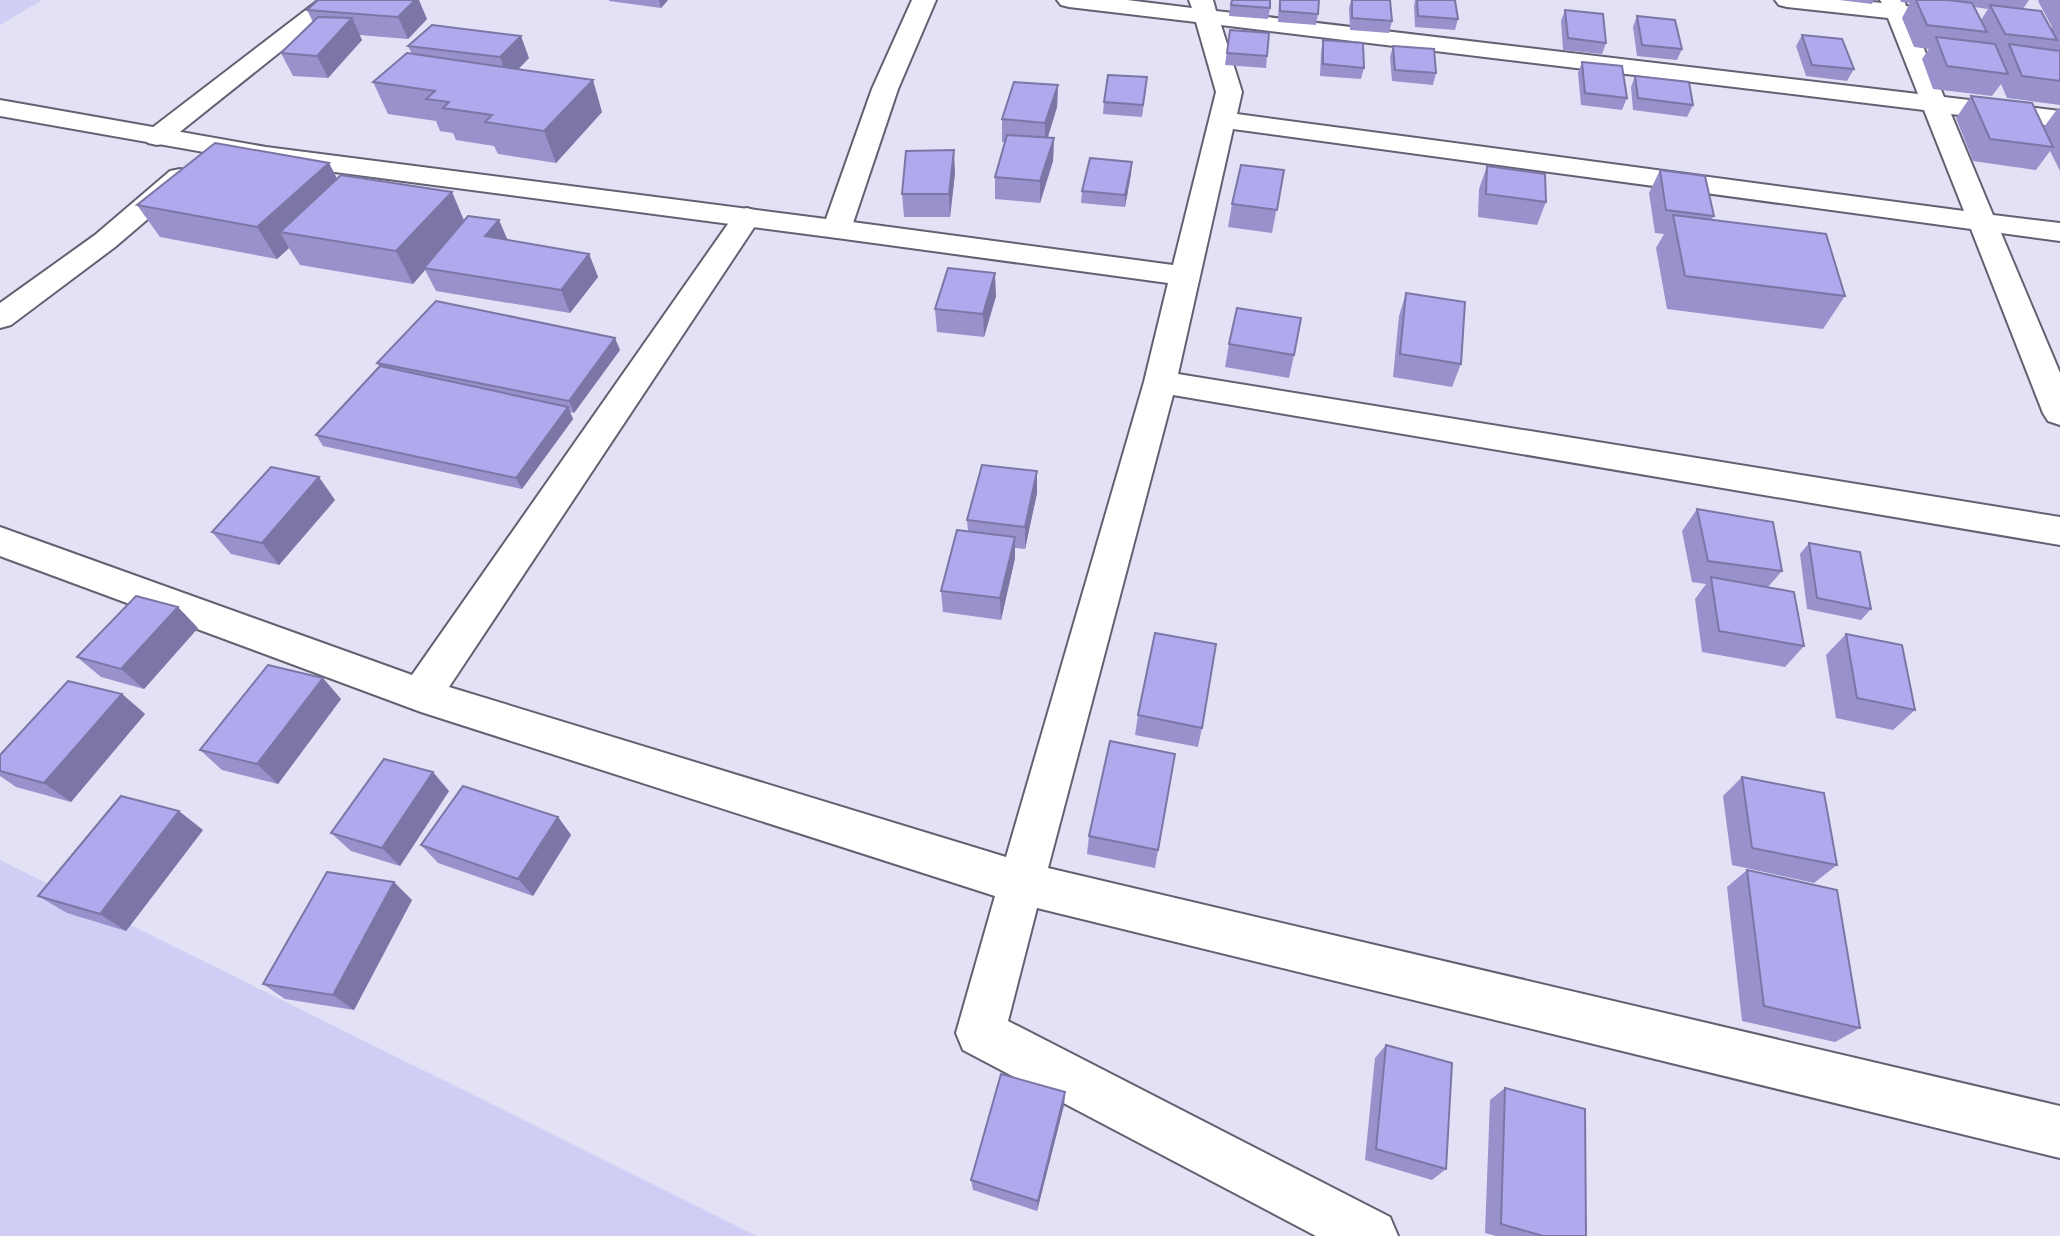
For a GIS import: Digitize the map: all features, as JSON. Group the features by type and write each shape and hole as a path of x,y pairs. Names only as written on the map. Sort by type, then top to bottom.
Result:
{"street":[{"path":"158,137 333,0"},
{"path":"837,229 885,89 923,0"},
{"path":"1069,0 1204,8 2060,119"},
{"path":"1787,0 1894,6 1936,16"},
{"path":"1894,6 2060,413"},
{"path":"1204,8 1229,92 1183,276 1160,382 980,1033 1371,1236"},
{"path":"0,108 214,147 1183,276"},
{"path":"1221,120 2060,232"},
{"path":"0,318 105,241 214,147"},
{"path":"421,695 747,217"},
{"path":"1160,382 2060,531"},
{"path":"0,541 421,695 1022,883 2060,1132"}],"shaded area":[{"path":"0,0 42,0 0,25"},
{"path":"0,860 757,1236 0,1236"}],"building":[{"path":"318,0 415,0 398,17 307,10"},
{"path":"1232,0 1270,0 1270,8 1231,5"},
{"path":"1280,0 1319,0 1318,14 1280,11"},
{"path":"1352,0 1390,0 1392,21 1352,18"},
{"path":"1417,0 1455,0 1458,19 1418,16"},
{"path":"1916,0 1972,3 1987,32 1927,25"},
{"path":"1990,5 2041,11 2057,40 2005,34"},
{"path":"1565,10 1603,14 1606,43 1568,38"},
{"path":"1637,16 1675,20 1682,49 1642,45"},
{"path":"318,17 352,18 317,56 281,53"},
{"path":"432,25 521,36 500,57 408,46"},
{"path":"1230,30 1269,33 1267,56 1227,53"},
{"path":"1802,35 1842,39 1854,69 1812,65"},
{"path":"1936,37 1995,44 2008,74 1947,66"},
{"path":"1323,40 1363,43 1364,68 1323,64"},
{"path":"2009,44 2060,51 2060,81 2022,76"},
{"path":"1393,46 1434,49 1436,73 1395,70"},
{"path":"407,53 593,80 544,131 485,122 492,115 443,108 449,102 426,99 435,91 373,82"},
{"path":"1582,62 1622,66 1627,98 1585,93"},
{"path":"1108,75 1147,77 1143,105 1104,102"},
{"path":"1635,76 1689,82 1693,105 1638,98"},
{"path":"1014,82 1058,85 1045,123 1002,119"},
{"path":"1971,96 2032,103 2053,147 1990,139"},
{"path":"1007,135 1054,138 1040,181 995,177"},
{"path":"215,143 329,163 257,227 137,205"},
{"path":"954,150 949,194 902,194 906,151"},
{"path":"1090,158 1132,162 1125,195 1082,191"},
{"path":"1241,165 1284,170 1277,210 1232,204"},
{"path":"1487,166 1545,174 1546,202 1486,194"},
{"path":"1660,170 1705,176 1714,216 1666,210"},
{"path":"341,175 452,192 396,251 280,232"},
{"path":"1673,215 1826,234 1845,296 1685,276"},
{"path":"468,216 499,220 485,236 589,254 561,290 424,268"},
{"path":"948,268 995,273 983,314 935,309"},
{"path":"1406,293 1465,302 1461,364 1400,354"},
{"path":"436,301 615,338 569,401 377,363"},
{"path":"1237,308 1301,318 1294,355 1229,344"},
{"path":"380,366 568,407 516,478 316,435"},
{"path":"982,465 1037,471 1025,527 967,520"},
{"path":"271,467 319,477 262,543 212,532"},
{"path":"1697,509 1773,522 1782,571 1708,561"},
{"path":"957,530 1015,537 1000,598 941,591"},
{"path":"1809,543 1860,552 1871,609 1817,598"},
{"path":"1711,577 1794,592 1804,646 1719,631"},
{"path":"136,596 178,607 121,669 77,657"},
{"path":"1155,633 1216,644 1202,728 1138,715"},
{"path":"1846,634 1902,645 1915,710 1857,698"},
{"path":"268,665 323,678 257,764 200,750"},
{"path":"68,681 122,694 44,783 0,771 0,755"},
{"path":"1110,741 1175,754 1158,850 1089,836"},
{"path":"384,759 433,772 382,848 331,833"},
{"path":"1742,777 1824,793 1837,865 1752,848"},
{"path":"463,786 558,817 518,879 421,845"},
{"path":"121,796 179,811 100,914 38,896"},
{"path":"1747,870 1837,890 1860,1028 1764,1006"},
{"path":"327,872 394,882 333,995 263,984"},
{"path":"1386,1045 1452,1063 1446,1169 1376,1149"},
{"path":"1001,1074 1065,1092 1038,1201 971,1180"},
{"path":"1505,1088 1585,1109 1586,1236 1543,1236 1501,1224"}]}
